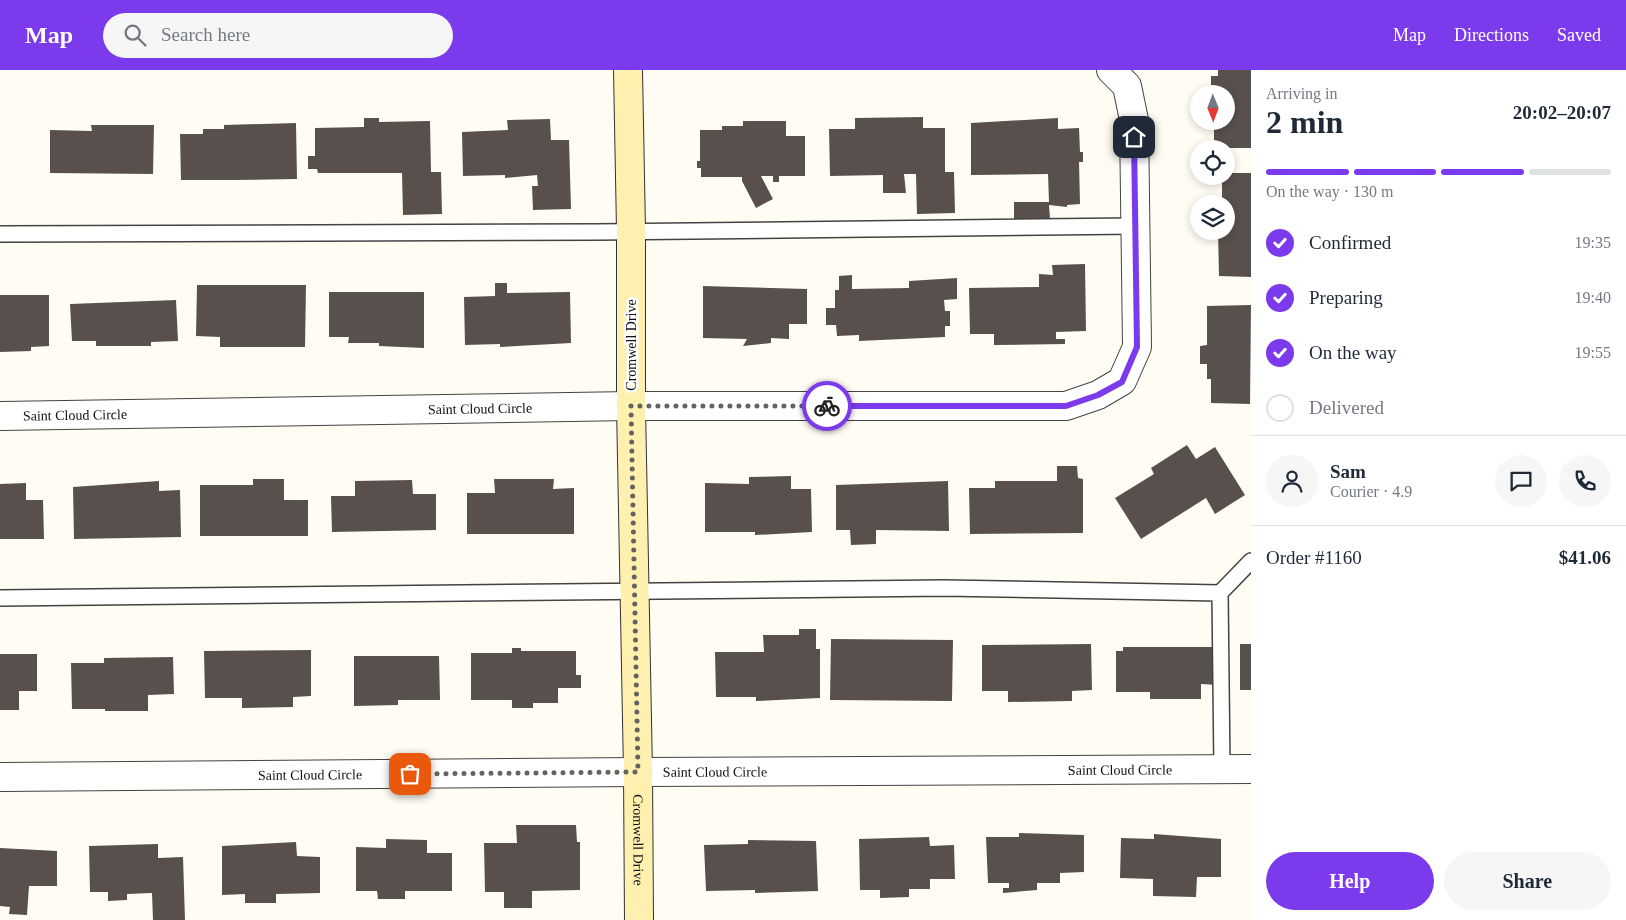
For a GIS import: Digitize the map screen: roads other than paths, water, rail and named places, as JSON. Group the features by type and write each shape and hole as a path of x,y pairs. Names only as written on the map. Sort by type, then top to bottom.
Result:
{"street":[{"name":"Cromwell Drive","path":"628,70 639,920"},
{"name":"Saint Cloud Circle","path":"0,416 631,406 1066,406 1098,395 1122,382 1137,347 1134,120 1126,86 1111,70"},
{"name":"Saint Cloud Circle","path":"0,777 1251,769"}],"lane":[{"path":"0,234 1135,226"},
{"path":"1222,769 1220,593 1251,561"},
{"path":"0,598 944,588 1220,593"}]}
